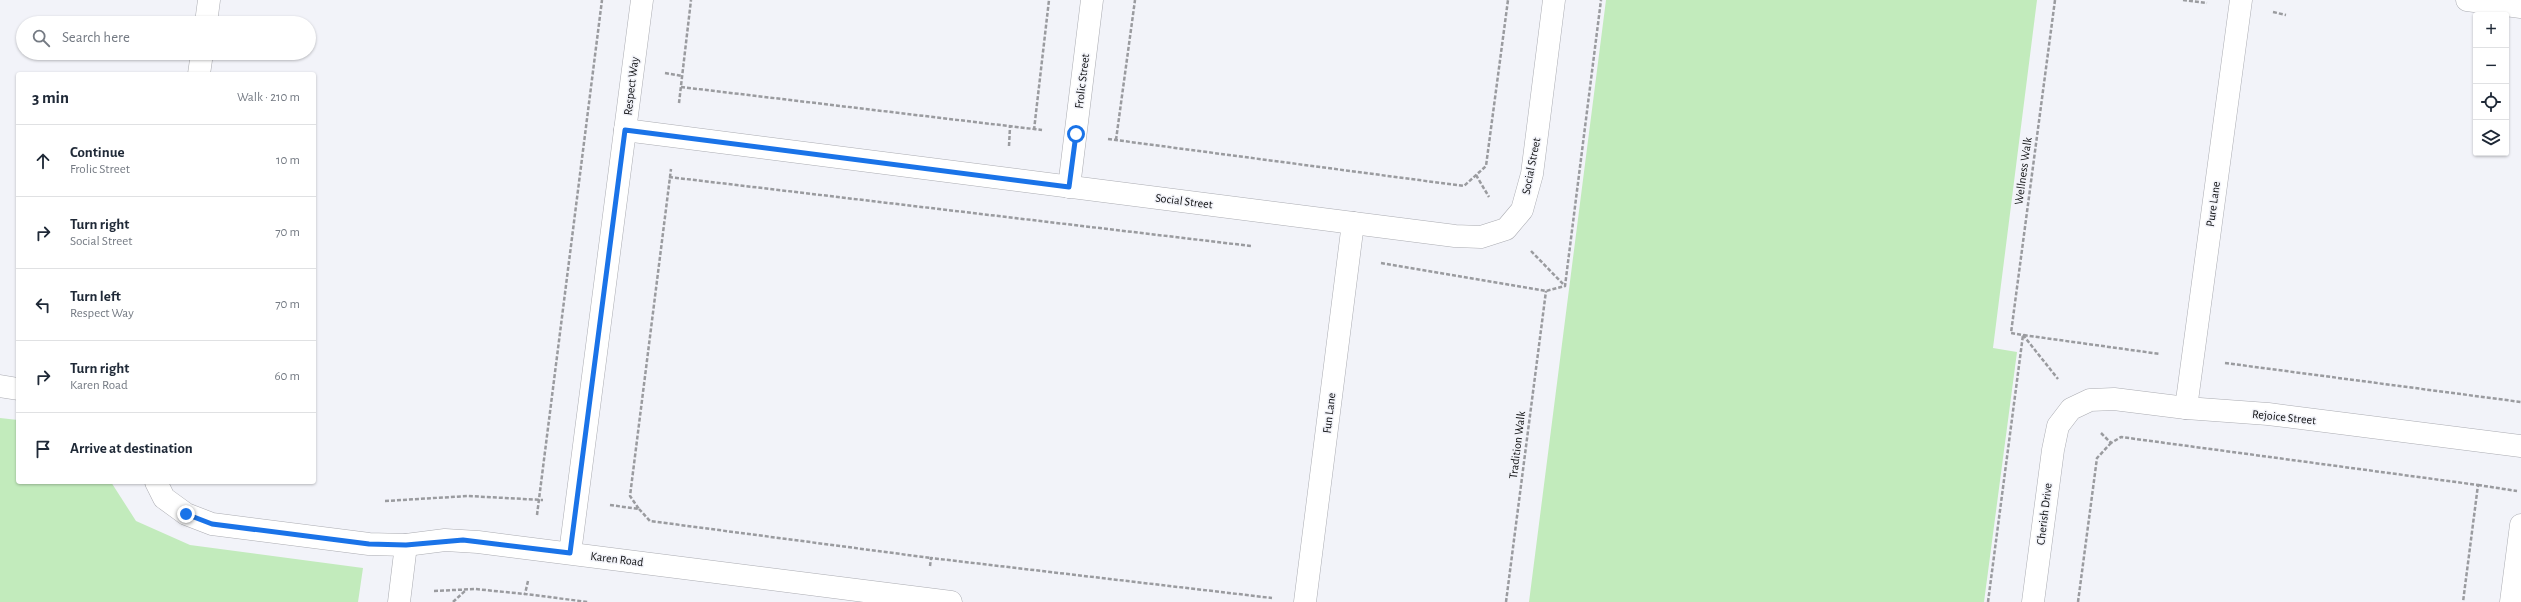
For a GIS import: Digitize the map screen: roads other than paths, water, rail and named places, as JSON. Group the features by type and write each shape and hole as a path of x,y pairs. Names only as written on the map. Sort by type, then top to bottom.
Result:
{"street":[{"path":"207,16 209,0"},
{"name":"Respect Way","path":"570,553 642,0"},
{"name":"Frolic Street","path":"1069,187 1092,0"},
{"name":"Social Street","path":"625,130 1455,236 1481,237 1506,229 1522,210 1532,174 1554,0"},
{"name":"Pure Lane","path":"2186,408 2241,0"},
{"path":"2467,0 2521,7"},
{"path":"199,72 201,60"},
{"name":"Fun Lane","path":"1305,602 1353,223"},
{"path":"0,386 16,388"},
{"name":"Rejoice Street","path":"2058,426 2071,409 2090,400 2114,399 2186,408 2268,414 2521,446"},
{"name":"Cherish Drive","path":"2033,602 2053,450 2058,426"},
{"name":"Karen Road","path":"157,484 164,498 186,514 212,524 369,544 406,545 463,540 570,553 874,597 926,599 951,602"},
{"path":"2511,602 2521,525"},
{"path":"399,598 406,545"}]}
